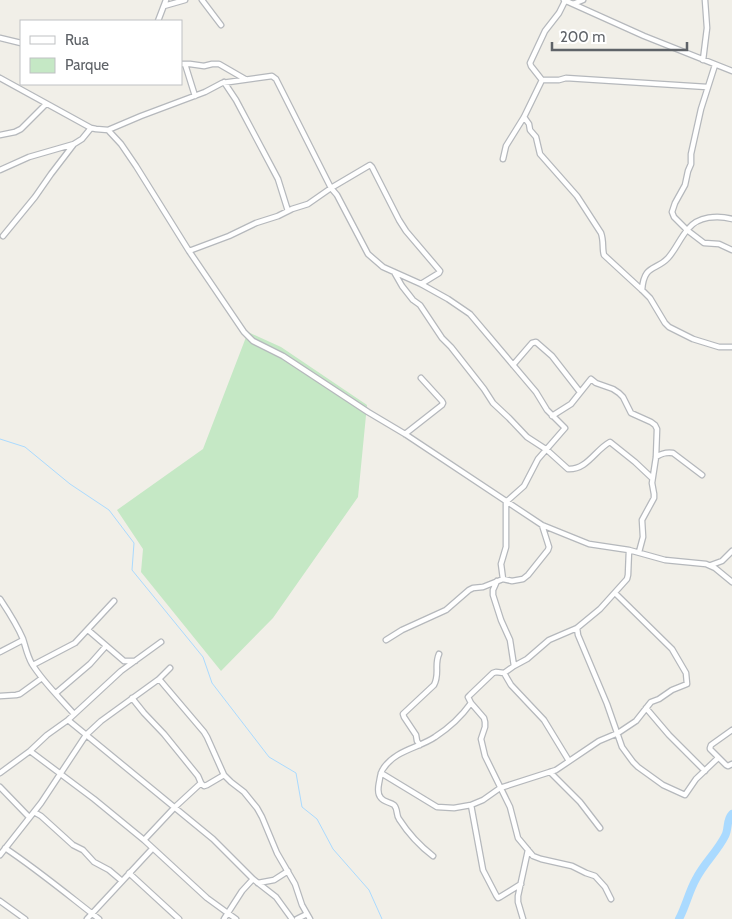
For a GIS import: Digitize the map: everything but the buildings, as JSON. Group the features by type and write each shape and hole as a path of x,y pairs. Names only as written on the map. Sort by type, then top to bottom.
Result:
{"street":[{"path":"158,20 166,0"},
{"path":"164,6 185,0"},
{"path":"202,0 221,25"},
{"path":"542,80 530,63 545,31 558,13 564,0 644,36 732,70"},
{"path":"573,4 583,0"},
{"path":"703,60 707,28 705,0"},
{"path":"0,38 20,43"},
{"path":"195,96 183,64 204,66 219,64 246,79"},
{"path":"715,65 702,109 685,185 672,212 687,230 705,243 719,244 732,250"},
{"path":"0,78 91,128 108,130 205,92 224,82 272,76 276,79 331,188 337,195 368,254 383,267 421,284 470,314 536,392 552,416 565,429 538,459 524,486 506,502 506,547 501,564 502,580"},
{"path":"542,80 566,78 708,87"},
{"path":"503,159 506,146 524,117 542,80"},
{"path":"224,82 236,100 278,179 288,211"},
{"path":"0,135 21,129 46,104"},
{"path":"524,117 529,124 530,130 536,137 540,154 577,196 601,234 604,255 642,290 669,327 693,339 719,347 732,347"},
{"path":"0,170 29,157 74,144 82,139 91,128"},
{"path":"108,130 131,159 189,251 250,338 283,356 405,434 542,525 589,544 639,552 665,560 710,565 732,582"},
{"path":"3,236 74,144"},
{"path":"189,251 312,202 331,188 370,165 406,231 440,271 421,284"},
{"path":"642,290 648,271 667,259 687,230 695,222 722,216 732,219"},
{"path":"394,272 402,286 413,300 420,305 442,338 484,389 493,403 526,437 547,450 568,469 585,464 598,449 610,442 652,478"},
{"path":"513,364 532,343 536,342 552,356 580,392"},
{"path":"405,434 442,406 443,403 421,378"},
{"path":"552,416 571,404 591,379 619,393 631,413 655,425 658,434 652,478 654,498 642,520 643,537 639,552"},
{"path":"656,457 662,453 673,453 702,475"},
{"path":"386,640 402,630 446,610 473,588 483,587 502,580 523,579 548,550 549,547 542,525"},
{"path":"612,900 605,887 595,876 567,864 533,856 518,838 513,814 485,756 481,742 481,736 485,727 484,718 468,698 488,677 496,672 504,673 527,659 549,640 577,628 597,612 627,579 629,550"},
{"path":"710,565 722,561 732,551"},
{"path":"497,581 493,595 510,640 514,666"},
{"path":"381,773 437,807 454,808 471,805 483,800 500,788 556,770 636,721 651,702 687,684 686,673 672,649 615,593"},
{"path":"0,599 23,640 33,665 74,714"},
{"path":"33,665 72,645 114,600"},
{"path":"577,628 578,635 607,704 620,742 633,762 663,785 685,795 696,779 718,758"},
{"path":"88,630 124,660 128,662 136,660"},
{"path":"0,652 23,640"},
{"path":"0,773 68,720 113,678 161,642"},
{"path":"56,693 90,664 106,646"},
{"path":"420,745 416,734 403,714 434,685 439,654"},
{"path":"0,855 34,812 86,735 95,725 159,679 170,668"},
{"path":"504,673 511,685 544,720 569,761"},
{"path":"0,696 20,694 42,678"},
{"path":"159,679 208,737 224,775 244,792 257,808 277,853 295,884 302,905 310,919"},
{"path":"132,698 164,734 204,786 224,775"},
{"path":"433,856 420,845 399,819 394,805 382,799 379,795 381,773 397,756 433,739 456,721 471,703"},
{"path":"646,708 669,735 705,771"},
{"path":"68,720 213,839 253,879 276,897 292,919"},
{"path":"732,730 710,748 728,766 732,764"},
{"path":"30,751 144,840 207,898 236,919"},
{"path":"550,772 580,802 600,828"},
{"path":"144,840 201,783"},
{"path":"0,787 29,817"},
{"path":"471,805 483,870 496,895 498,898 521,884"},
{"path":"34,812 73,845 83,850 94,862 110,870 122,881"},
{"path":"5,848 99,919"},
{"path":"87,919 152,848"},
{"path":"523,919 518,896 528,850"},
{"path":"258,883 274,880 288,871"},
{"path":"129,873 179,919"},
{"path":"224,919 242,891 253,879"},
{"path":"0,901 25,919"},
{"path":"297,919 307,914"}],"green space":[{"path":"248,332 281,347 367,405 358,497 273,618 221,671 141,572 143,549 117,510 203,449"}],"waterway":[{"path":"0,439 25,447 70,484 109,510 134,543 132,570 203,657 212,683 269,757 296,773 302,807 317,819 333,849 369,890 382,919"},
{"path":"679,919 691,888 725,836 732,814"}]}
